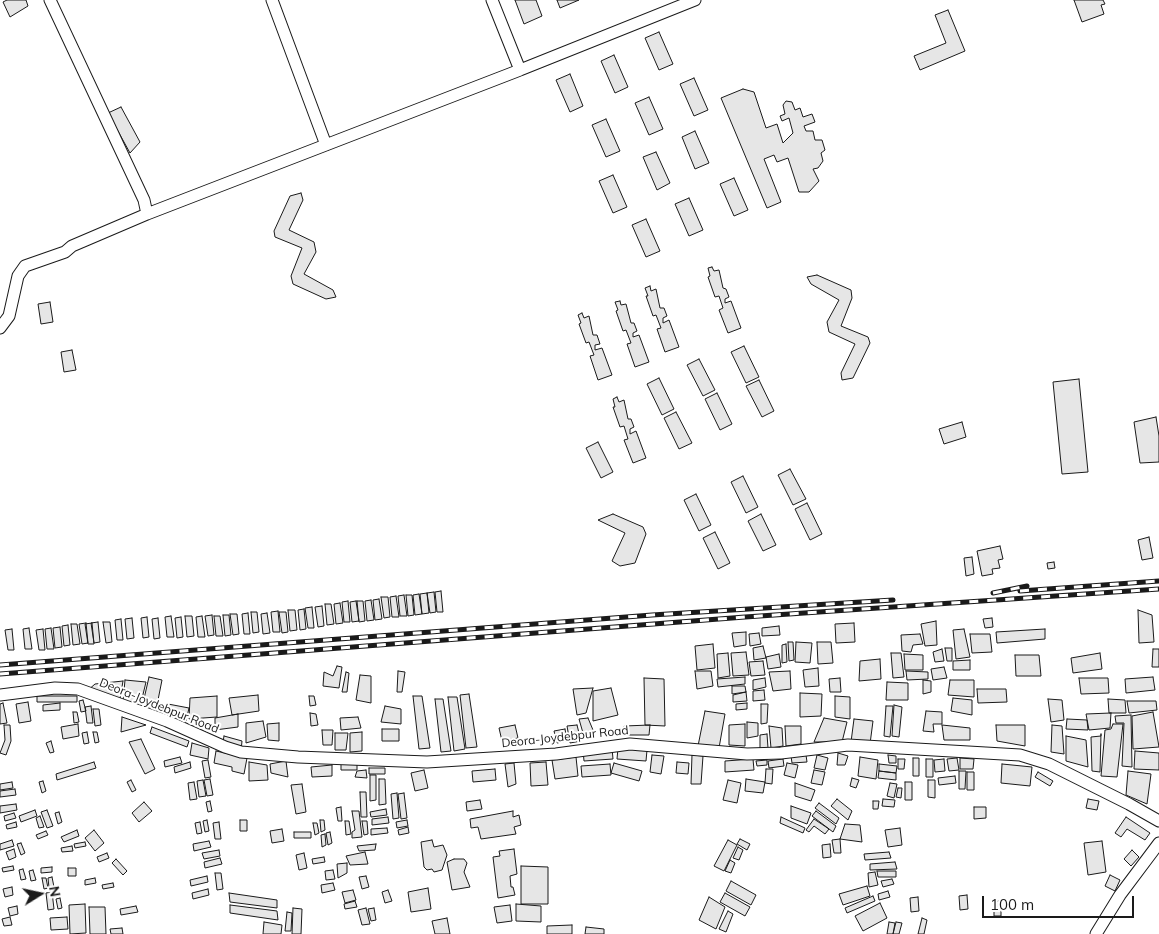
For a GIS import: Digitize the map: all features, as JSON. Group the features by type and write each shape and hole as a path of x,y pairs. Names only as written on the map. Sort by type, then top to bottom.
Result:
{"street":[{"path":"50,0 144,200 147,214"},
{"path":"272,0 326,145"},
{"path":"492,0 520,70"},
{"path":"0,328 9,316 18,276 25,266 65,252 72,246 147,214 520,70 695,0"},
{"name":"Deora-Joydebpur Road","path":"0,695 54,688 78,689 167,721 225,747 241,752 298,758 427,762 556,754 630,744 747,754 781,753 848,745 1020,755 1049,764 1130,804 1159,821"},
{"path":"1096,934 1120,895 1159,843"}],"building":[{"path":"7,0 26,0 28,6 10,17 3,2"},
{"path":"515,0 536,0 542,16 524,24"},
{"path":"557,0 579,0 560,8"},
{"path":"1074,0 1103,0 1105,4 1101,5 1104,14 1082,22"},
{"path":"948,10 965,51 920,70 914,56 946,43 935,15"},
{"path":"659,32 673,64 659,70 645,38"},
{"path":"614,55 628,87 615,93 601,61"},
{"path":"570,74 583,106 570,112 556,80"},
{"path":"694,78 708,110 694,116 680,84"},
{"path":"743,89 754,92 766,128 777,124 783,143 793,133 789,118 782,121 780,116 785,114 783,105 786,101 792,102 795,110 800,108 803,117 812,114 815,122 804,126 806,131 813,131 815,140 822,140 825,150 821,153 823,161 818,168 813,169 819,181 809,192 799,192 788,158 777,162 774,155 764,159 781,202 767,208 721,98"},
{"path":"649,97 663,129 649,135 635,103"},
{"path":"121,107 140,142 130,153 108,113"},
{"path":"606,119 620,151 606,157 592,125"},
{"path":"695,131 709,163 695,169 682,137"},
{"path":"656,152 670,183 657,190 643,157"},
{"path":"613,175 627,207 613,213 599,181"},
{"path":"734,178 748,210 734,216 720,184"},
{"path":"301,193 303,200 289,230 314,242 316,252 304,274 333,290 336,297 326,299 293,284 291,276 302,248 275,237 274,231 290,196"},
{"path":"689,198 703,230 689,236 675,204"},
{"path":"646,219 660,251 646,257 632,225"},
{"path":"712,267 714,271 719,270 723,288 726,289 729,297 725,299 725,303 731,301 741,328 728,333 719,310 723,308 719,296 715,297 708,277 710,276 708,268"},
{"path":"817,275 851,290 852,298 841,326 868,337 870,343 853,378 842,380 841,373 855,344 829,332 827,322 839,300 811,284 807,277"},
{"path":"650,286 651,291 656,289 660,308 664,308 667,316 663,318 663,323 669,320 679,347 665,352 657,329 661,328 656,315 653,316 646,296 648,296 645,288"},
{"path":"620,301 621,305 626,304 631,323 634,323 637,331 633,333 633,337 639,335 649,362 635,367 627,344 631,343 626,330 623,331 616,311 618,310 615,302"},
{"path":"50,302 53,322 41,324 38,304"},
{"path":"582,313 584,318 589,316 593,335 597,335 600,344 595,345 595,350 602,348 612,375 598,380 590,356 594,355 589,342 586,343 579,324 581,323 578,315"},
{"path":"744,346 759,377 746,383 731,352"},
{"path":"72,350 76,370 64,372 61,352"},
{"path":"699,359 715,390 703,396 687,365"},
{"path":"659,378 674,409 662,415 647,384"},
{"path":"1079,379 1088,472 1062,474 1053,382"},
{"path":"759,380 774,411 762,417 746,386"},
{"path":"717,393 732,424 720,430 705,399"},
{"path":"617,397 619,402 624,400 628,419 631,419 634,427 630,429 630,434 636,431 646,458 633,463 624,440 628,439 624,426 620,427 613,407 615,407 613,399"},
{"path":"676,412 692,443 679,449 664,418"},
{"path":"1156,417 1159,436 1159,462 1140,463 1134,422"},
{"path":"962,422 966,437 944,444 939,429"},
{"path":"598,442 613,472 601,478 586,448"},
{"path":"790,469 806,499 793,505 778,475"},
{"path":"743,476 758,507 746,513 731,482"},
{"path":"696,494 711,525 699,531 684,500"},
{"path":"807,503 822,534 810,540 795,509"},
{"path":"613,514 643,527 646,534 635,563 620,566 612,561 625,533 598,520"},
{"path":"761,514 776,545 763,551 748,521"},
{"path":"715,532 730,563 718,569 703,538"},
{"path":"1149,537 1153,558 1142,560 1138,540"},
{"path":"1000,546 1003,559 998,560 1000,568 992,569 993,574 982,576 977,551"},
{"path":"972,557 974,574 966,576 964,558"},
{"path":"1054,562 1055,568 1048,569 1047,563"},
{"path":"441,591 443,612 437,612 435,592"},
{"path":"434,592 436,612 430,613 427,593"},
{"path":"427,593 429,613 422,614 420,594"},
{"path":"419,594 422,614 415,615 413,595"},
{"path":"404,595 407,616 400,616 398,596"},
{"path":"406,595 412,595 414,615 408,616"},
{"path":"396,596 399,617 392,617 390,597"},
{"path":"381,597 388,597 390,617 384,618"},
{"path":"379,599 382,619 375,620 373,600"},
{"path":"371,600 374,620 367,621 365,601"},
{"path":"348,601 350,622 344,622 342,602"},
{"path":"356,601 359,621 352,622 350,602"},
{"path":"357,601 363,601 365,621 359,622"},
{"path":"340,603 343,623 336,624 334,604"},
{"path":"325,604 331,604 334,624 327,625"},
{"path":"322,606 324,626 318,627 315,607"},
{"path":"312,607 314,628 308,628 305,608"},
{"path":"304,609 306,629 300,630 298,610"},
{"path":"288,610 295,610 297,630 290,631"},
{"path":"1138,610 1152,615 1154,642 1139,643"},
{"path":"278,611 280,632 273,632 271,612"},
{"path":"251,612 257,612 259,632 253,633"},
{"path":"279,612 286,612 288,632 282,633"},
{"path":"248,613 250,634 244,634 242,614"},
{"path":"267,613 270,633 263,634 261,614"},
{"path":"230,614 237,614 239,634 233,635"},
{"path":"212,615 214,635 208,636 205,616"},
{"path":"223,615 229,615 231,635 225,636"},
{"path":"171,616 174,637 167,637 165,617"},
{"path":"185,616 192,616 194,636 187,637"},
{"path":"202,616 205,637 198,637 196,617"},
{"path":"214,616 220,616 223,636 216,636"},
{"path":"147,617 149,637 143,638 141,618"},
{"path":"181,617 183,637 177,638 175,618"},
{"path":"132,618 134,638 127,639 125,619"},
{"path":"158,618 160,638 154,639 152,619"},
{"path":"992,618 993,627 985,628 983,619"},
{"path":"121,619 123,640 117,640 115,620"},
{"path":"936,621 937,645 925,646 921,624"},
{"path":"98,622 100,642 94,643 91,623"},
{"path":"103,622 110,622 112,642 106,643"},
{"path":"86,623 88,643 82,644 79,624"},
{"path":"92,623 94,644 88,644 85,624"},
{"path":"854,623 855,642 836,643 835,624"},
{"path":"71,624 77,624 80,644 73,645"},
{"path":"68,625 70,645 64,646 62,626"},
{"path":"779,626 780,635 762,636 762,628"},
{"path":"60,627 62,647 55,648 53,628"},
{"path":"29,628 32,649 25,649 23,629"},
{"path":"51,628 54,649 47,649 45,629"},
{"path":"12,629 14,650 8,650 5,630"},
{"path":"43,629 45,650 39,650 36,630"},
{"path":"964,629 970,657 956,659 953,630"},
{"path":"1045,629 1045,639 997,643 996,632"},
{"path":"746,632 746,645 734,647 732,633"},
{"path":"759,633 761,644 750,646 749,634"},
{"path":"920,634 923,644 913,645 911,652 902,651 901,635"},
{"path":"970,634 990,634 992,652 972,653"},
{"path":"788,642 793,642 794,660 789,661"},
{"path":"796,642 812,643 810,663 795,662"},
{"path":"817,642 831,642 833,663 818,664"},
{"path":"713,644 715,668 697,670 695,646"},
{"path":"786,644 787,662 782,663 782,645"},
{"path":"763,646 766,658 754,660 753,648"},
{"path":"945,648 952,648 952,661 947,661"},
{"path":"942,649 944,661 935,662 933,652"},
{"path":"1153,649 1159,649 1159,667 1152,667"},
{"path":"746,652 749,675 733,676 731,653"},
{"path":"728,653 730,676 718,678 717,654"},
{"path":"891,653 901,653 904,677 893,678"},
{"path":"1100,653 1102,669 1073,673 1071,658"},
{"path":"779,654 781,667 768,669 766,657"},
{"path":"904,654 923,655 923,670 905,670"},
{"path":"1015,655 1039,655 1041,676 1016,676"},
{"path":"880,659 881,679 859,681 860,661"},
{"path":"970,660 970,670 953,670 953,661"},
{"path":"763,661 765,675 751,676 749,662"},
{"path":"337,666 342,667 339,688 323,686 324,672 333,676"},
{"path":"944,667 947,678 933,680 931,669"},
{"path":"818,668 819,686 805,687 803,670"},
{"path":"398,671 405,672 402,692 397,692"},
{"path":"695,671 711,671 713,686 697,689"},
{"path":"790,671 791,689 773,691 769,672"},
{"path":"906,671 928,672 928,679 907,680"},
{"path":"346,672 349,673 347,692 342,692"},
{"path":"360,675 371,676 371,703 356,700"},
{"path":"149,677 162,680 155,715 141,712"},
{"path":"745,677 745,684 718,687 717,679"},
{"path":"1153,677 1155,690 1126,693 1125,679"},
{"path":"644,678 664,679 665,726 645,725"},
{"path":"765,678 766,687 753,690 753,680"},
{"path":"840,678 841,692 830,692 829,679"},
{"path":"1079,678 1108,678 1109,693 1081,694"},
{"path":"125,680 146,682 140,707 123,702"},
{"path":"923,680 931,681 931,692 923,694"},
{"path":"950,680 974,680 974,697 948,695"},
{"path":"123,681 120,699 87,691 95,684"},
{"path":"887,682 908,683 908,700 886,700"},
{"path":"732,686 745,686 746,692 732,694"},
{"path":"593,688 586,713 577,715 573,689"},
{"path":"611,688 618,715 593,721 593,691"},
{"path":"977,689 1006,689 1007,702 978,703"},
{"path":"764,690 765,700 753,701 753,691"},
{"path":"746,692 747,701 733,702 733,695"},
{"path":"800,693 822,694 821,716 800,717"},
{"path":"469,694 477,747 466,748 460,695"},
{"path":"258,695 259,711 232,715 229,698"},
{"path":"37,696 77,696 77,702 37,702"},
{"path":"217,696 217,717 189,719 190,698"},
{"path":"309,696 314,696 316,705 310,706"},
{"path":"413,696 422,696 430,748 419,749"},
{"path":"835,696 850,697 850,719 835,717"},
{"path":"448,697 457,697 465,749 454,751"},
{"path":"953,698 972,700 972,715 951,711"},
{"path":"435,699 443,699 451,751 441,752"},
{"path":"1048,699 1062,700 1064,720 1051,722"},
{"path":"1108,699 1125,700 1126,713 1109,713"},
{"path":"83,700 86,711 81,712 79,701"},
{"path":"1127,701 1156,701 1157,710 1129,713"},
{"path":"28,702 31,721 19,723 16,704"},
{"path":"3,703 7,723 0,724 0,704"},
{"path":"60,703 60,710 43,711 43,705"},
{"path":"747,703 747,709 736,710 736,704"},
{"path":"168,704 189,708 186,721 164,719"},
{"path":"761,704 768,704 767,723 761,724"},
{"path":"894,705 902,707 899,737 892,736"},
{"path":"91,706 93,723 87,723 85,707"},
{"path":"385,706 401,709 401,724 381,722"},
{"path":"886,706 893,706 890,737 884,736"},
{"path":"93,709 99,709 101,725 95,726"},
{"path":"705,711 725,714 719,748 698,746"},
{"path":"926,711 942,712 942,724 933,724 934,732 923,731"},
{"path":"73,712 77,712 79,722 74,723"},
{"path":"1153,712 1159,747 1133,749 1132,716"},
{"path":"310,713 316,714 318,725 311,726"},
{"path":"1111,713 1110,728 1089,730 1086,714"},
{"path":"238,714 238,727 215,730 215,718"},
{"path":"1131,715 1132,767 1122,766 1124,723 1116,723 1115,716"},
{"path":"122,717 146,725 121,732"},
{"path":"358,717 361,728 341,730 340,718"},
{"path":"588,718 593,730 583,733 579,719"},
{"path":"824,718 847,722 842,742 814,742"},
{"path":"854,719 873,721 870,744 851,742"},
{"path":"1067,719 1087,720 1088,730 1066,729"},
{"path":"263,721 266,737 246,743 246,723"},
{"path":"747,722 758,723 758,736 747,738"},
{"path":"279,723 279,741 268,740 267,724"},
{"path":"78,724 79,736 63,739 61,727"},
{"path":"745,724 745,746 729,745 729,725"},
{"path":"1113,724 1123,724 1117,777 1101,776 1105,730 1111,729"},
{"path":"4,725 10,725 11,741 6,755 0,753 5,740"},
{"path":"515,725 518,738 502,741 499,728"},
{"path":"577,725 581,741 570,743 567,726"},
{"path":"650,725 649,735 624,735 624,726"},
{"path":"942,725 970,728 970,740 944,740"},
{"path":"996,725 1025,725 1025,746 997,741"},
{"path":"1052,725 1062,726 1064,754 1051,752"},
{"path":"769,726 782,728 783,746 771,748"},
{"path":"785,726 801,726 801,744 786,746"},
{"path":"152,727 189,741 187,747 150,733"},
{"path":"382,729 399,729 399,741 382,741"},
{"path":"565,729 567,741 557,743 554,731"},
{"path":"322,730 333,730 332,745 323,745"},
{"path":"87,732 89,743 84,744 82,733"},
{"path":"93,732 97,732 99,742 95,743"},
{"path":"362,732 362,751 350,752 350,733"},
{"path":"335,733 348,733 346,750 335,750"},
{"path":"767,734 768,748 760,749 760,735"},
{"path":"224,736 242,741 241,751 222,748"},
{"path":"1066,736 1086,740 1088,767 1066,761"},
{"path":"1101,736 1100,772 1092,771 1091,737"},
{"path":"141,739 155,769 145,774 129,742"},
{"path":"51,741 54,752 50,753 46,743"},
{"path":"192,743 209,748 208,759 190,755"},
{"path":"612,748 613,759 584,761 583,750"},
{"path":"618,748 647,750 646,761 617,759"},
{"path":"216,751 247,758 244,774 232,771 232,767 214,763"},
{"path":"1135,751 1159,753 1159,770 1134,769"},
{"path":"838,753 848,756 845,765 837,765"},
{"path":"652,755 664,756 661,774 650,772"},
{"path":"692,755 703,756 701,784 691,784"},
{"path":"806,755 807,762 792,763 791,756"},
{"path":"817,755 828,758 825,770 814,768"},
{"path":"888,755 896,756 896,763 889,763"},
{"path":"180,757 182,763 165,767 164,761"},
{"path":"576,757 578,776 555,779 552,760"},
{"path":"860,757 878,760 876,779 858,776"},
{"path":"913,758 919,758 919,776 913,776"},
{"path":"957,758 959,770 949,771 947,759"},
{"path":"960,758 974,759 973,769 960,769"},
{"path":"753,759 754,770 725,772 725,761"},
{"path":"783,759 784,766 769,768 768,761"},
{"path":"898,759 905,759 904,769 898,769"},
{"path":"926,759 933,759 933,777 926,777"},
{"path":"944,759 945,771 935,772 934,760"},
{"path":"208,760 211,777 205,778 202,761"},
{"path":"767,760 767,765 757,766 756,761"},
{"path":"286,761 288,777 271,773 270,764"},
{"path":"94,762 96,768 57,780 56,774"},
{"path":"190,762 191,768 175,773 174,767"},
{"path":"249,762 267,765 268,780 249,781"},
{"path":"546,762 548,785 531,786 530,763"},
{"path":"677,762 689,763 688,774 676,773"},
{"path":"514,763 516,784 508,787 505,764"},
{"path":"614,763 642,771 639,781 611,773"},
{"path":"787,763 798,765 795,778 784,775"},
{"path":"341,764 357,764 357,770 341,770"},
{"path":"610,764 611,775 582,777 581,766"},
{"path":"879,764 897,766 896,773 879,771"},
{"path":"1002,764 1032,767 1030,786 1001,783"},
{"path":"332,765 332,776 312,777 311,767"},
{"path":"369,768 385,768 385,774 369,774"},
{"path":"495,769 496,780 473,782 472,771"},
{"path":"766,769 773,769 772,784 765,783"},
{"path":"366,770 367,778 355,777 357,771"},
{"path":"424,770 428,788 415,791 411,773"},
{"path":"814,770 825,772 822,785 811,783"},
{"path":"879,771 896,773 896,780 878,778"},
{"path":"959,771 966,771 965,789 959,789"},
{"path":"1128,771 1151,774 1147,804 1126,795"},
{"path":"967,772 974,772 974,790 967,790"},
{"path":"1038,772 1053,781 1050,786 1035,777"},
{"path":"370,775 376,775 376,800 370,801"},
{"path":"955,776 956,783 939,785 938,778"},
{"path":"852,778 859,780 856,788 850,786"},
{"path":"210,779 213,795 207,796 204,780"},
{"path":"379,779 385,779 386,804 379,805"},
{"path":"746,779 765,782 763,793 745,791"},
{"path":"131,780 136,790 132,792 127,782"},
{"path":"203,780 206,796 199,797 197,781"},
{"path":"728,780 741,783 737,803 723,800"},
{"path":"928,780 935,780 935,798 928,797"},
{"path":"43,781 46,791 42,793 39,782"},
{"path":"12,782 13,788 0,790 0,784"},
{"path":"194,782 197,799 190,800 188,783"},
{"path":"905,782 912,782 912,800 905,800"},
{"path":"795,783 815,790 811,801 795,796"},
{"path":"890,783 897,784 894,798 887,796"},
{"path":"302,784 306,812 296,814 291,785"},
{"path":"898,788 902,788 901,798 896,797"},
{"path":"15,789 16,795 0,797 0,791"},
{"path":"360,792 366,792 367,817 361,817"},
{"path":"397,793 399,818 393,819 391,794"},
{"path":"404,793 407,818 401,819 398,794"},
{"path":"837,799 852,811 848,820 831,806"},
{"path":"883,799 895,800 894,807 882,806"},
{"path":"1088,799 1099,801 1097,810 1086,808"},
{"path":"480,800 482,809 467,811 466,802"},
{"path":"210,801 212,811 208,812 206,802"},
{"path":"873,801 879,801 878,809 873,809"},
{"path":"144,802 152,811 139,822 132,813"},
{"path":"819,803 839,818 836,824 815,808"},
{"path":"16,804 17,810 0,813 0,806"},
{"path":"791,806 811,813 807,824 791,818"},
{"path":"341,807 342,821 338,821 336,808"},
{"path":"974,807 986,807 986,818 974,819"},
{"path":"386,809 387,815 371,817 370,812"},
{"path":"35,810 37,816 21,822 19,816"},
{"path":"47,810 53,826 47,828 41,812"},
{"path":"352,811 359,811 362,837 352,838 352,832 355,830"},
{"path":"513,811 513,817 519,815 521,825 514,827 516,834 481,839 478,827 471,828 470,819"},
{"path":"816,811 836,826 833,832 812,816"},
{"path":"59,812 62,822 58,824 55,813"},
{"path":"14,813 16,818 5,821 4,816"},
{"path":"40,816 44,827 39,828 36,818"},
{"path":"388,817 389,823 372,825 372,819"},
{"path":"781,817 805,828 803,833 780,823"},
{"path":"1126,817 1150,833 1145,840 1127,829 1121,837 1115,833"},
{"path":"814,819 829,829 825,834 814,826 809,832 806,830"},
{"path":"207,820 209,831 205,832 203,821"},
{"path":"240,820 247,820 247,831 240,831"},
{"path":"320,820 324,820 325,830 321,832"},
{"path":"407,820 408,826 397,828 396,822"},
{"path":"345,821 349,821 351,834 346,835"},
{"path":"362,821 367,821 368,834 364,835"},
{"path":"16,822 17,827 7,829 6,825"},
{"path":"200,822 202,833 197,834 195,823"},
{"path":"219,822 221,839 215,839 213,823"},
{"path":"313,823 317,823 319,833 315,835"},
{"path":"845,824 860,825 862,842 840,839"},
{"path":"408,827 409,833 399,835 398,830"},
{"path":"387,828 388,833 371,835 371,829"},
{"path":"900,828 902,845 888,847 885,830"},
{"path":"282,829 284,841 272,843 270,831"},
{"path":"77,830 79,836 64,842 61,837"},
{"path":"94,830 104,843 95,851 85,838"},
{"path":"46,831 48,835 38,839 36,835"},
{"path":"294,832 311,832 311,838 294,838"},
{"path":"330,832 332,843 328,845 326,833"},
{"path":"325,834 326,845 322,847 321,835"},
{"path":"740,839 750,844 747,850 737,844"},
{"path":"840,839 841,853 834,853 832,840"},
{"path":"12,840 14,846 0,850 0,844"},
{"path":"432,840 434,847 443,845 447,855 442,870 434,872 432,869 427,870 424,867 421,842"},
{"path":"728,840 737,845 724,871 714,866"},
{"path":"209,841 211,847 194,851 193,844"},
{"path":"1102,841 1106,872 1088,875 1084,843"},
{"path":"85,842 86,846 75,848 74,844"},
{"path":"21,843 25,853 21,855 17,844"},
{"path":"376,844 375,850 359,851 357,846"},
{"path":"830,844 831,857 823,858 822,845"},
{"path":"72,846 73,851 62,852 61,848"},
{"path":"738,847 743,850 739,860 733,858"},
{"path":"14,849 16,857 9,860 6,852"},
{"path":"514,849 517,874 510,876 511,887 513,887 515,895 498,898 493,857 500,856 499,851"},
{"path":"219,850 220,856 204,859 202,853"},
{"path":"1132,850 1139,857 1131,866 1124,859"},
{"path":"365,852 368,864 350,865 346,856"},
{"path":"889,852 891,858 865,860 864,854"},
{"path":"107,853 109,858 99,862 97,857"},
{"path":"304,853 307,868 299,870 296,855"},
{"path":"324,857 325,862 313,864 312,859"},
{"path":"220,858 222,864 205,868 204,862"},
{"path":"116,859 127,871 123,875 112,863"},
{"path":"454,859 464,859 467,863 464,872 470,887 452,890 447,862"},
{"path":"730,860 735,863 731,873 725,871"},
{"path":"895,862 897,869 870,870 870,864"},
{"path":"347,863 347,873 338,878 337,864"},
{"path":"13,866 14,870 3,872 2,868"},
{"path":"521,866 548,867 548,904 521,904"},
{"path":"52,867 52,872 41,873 41,868"},
{"path":"68,868 76,868 76,876 68,876"},
{"path":"23,869 26,879 21,880 19,870"},
{"path":"33,870 36,880 31,881 29,871"},
{"path":"333,870 335,879 326,880 325,871"},
{"path":"877,871 896,871 896,877 878,877"},
{"path":"875,872 878,885 869,887 868,873"},
{"path":"215,873 221,873 223,889 217,890"},
{"path":"1110,875 1120,880 1115,891 1105,886"},
{"path":"207,876 208,882 191,886 190,880"},
{"path":"366,876 369,887 362,889 359,877"},
{"path":"52,877 54,887 49,888 48,878"},
{"path":"42,878 46,878 48,888 44,889"},
{"path":"95,878 96,883 85,885 85,880"},
{"path":"892,879 894,884 883,887 881,881"},
{"path":"731,881 756,895 751,905 726,891"},
{"path":"113,883 114,887 103,889 102,885"},
{"path":"333,883 335,890 322,893 321,885"},
{"path":"867,886 870,896 843,905 839,894"},
{"path":"12,887 13,895 5,897 3,889"},
{"path":"428,888 431,909 411,912 408,892"},
{"path":"208,889 209,895 193,899 192,893"},
{"path":"353,890 356,900 345,903 342,892"},
{"path":"388,890 392,901 385,903 382,892"},
{"path":"888,891 890,897 879,900 878,894"},
{"path":"52,892 54,909 48,910 46,893"},
{"path":"229,893 277,900 277,908 230,902"},
{"path":"725,893 750,907 745,916 720,902"},
{"path":"967,895 968,909 960,910 959,896"},
{"path":"873,896 875,901 847,913 845,908"},
{"path":"709,897 725,907 716,929 699,920"},
{"path":"918,897 919,911 911,912 910,898"},
{"path":"60,898 62,908 58,909 56,899"},
{"path":"355,901 357,907 345,909 344,904"},
{"path":"994,901 1001,901 1001,916 994,916"},
{"path":"880,903 887,918 863,931 855,916"},
{"path":"85,904 86,933 70,934 69,905"},
{"path":"516,904 541,906 541,922 516,921"},
{"path":"230,905 277,911 278,920 230,913"},
{"path":"510,905 512,921 497,923 494,907"},
{"path":"17,906 18,914 10,916 8,908"},
{"path":"136,906 138,912 121,915 120,909"},
{"path":"89,907 105,907 106,934 90,934"},
{"path":"293,908 302,909 301,934 292,934"},
{"path":"366,908 370,924 362,925 358,910"},
{"path":"374,908 376,920 371,921 368,909"},
{"path":"728,911 733,914 726,932 719,929"},
{"path":"287,912 292,913 291,931 285,931"},
{"path":"10,917 12,925 4,926 2,919"},
{"path":"67,917 68,929 51,930 50,918"},
{"path":"447,918 450,934 435,934 432,921"},
{"path":"922,918 927,920 924,934 918,934"},
{"path":"264,922 282,925 281,934 263,934"},
{"path":"889,922 895,923 893,934 887,934"},
{"path":"896,922 902,923 899,934 893,934"},
{"path":"572,925 572,934 547,934 547,926"},
{"path":"586,927 604,929 604,934 585,934"},
{"path":"122,928 123,934 111,934 110,929"}],"railway":[{"path":"1020,591 1159,581"},
{"path":"993,593 1027,586"},
{"path":"0,674 745,617 1159,589"},
{"path":"0,665 652,615 893,600"}]}
